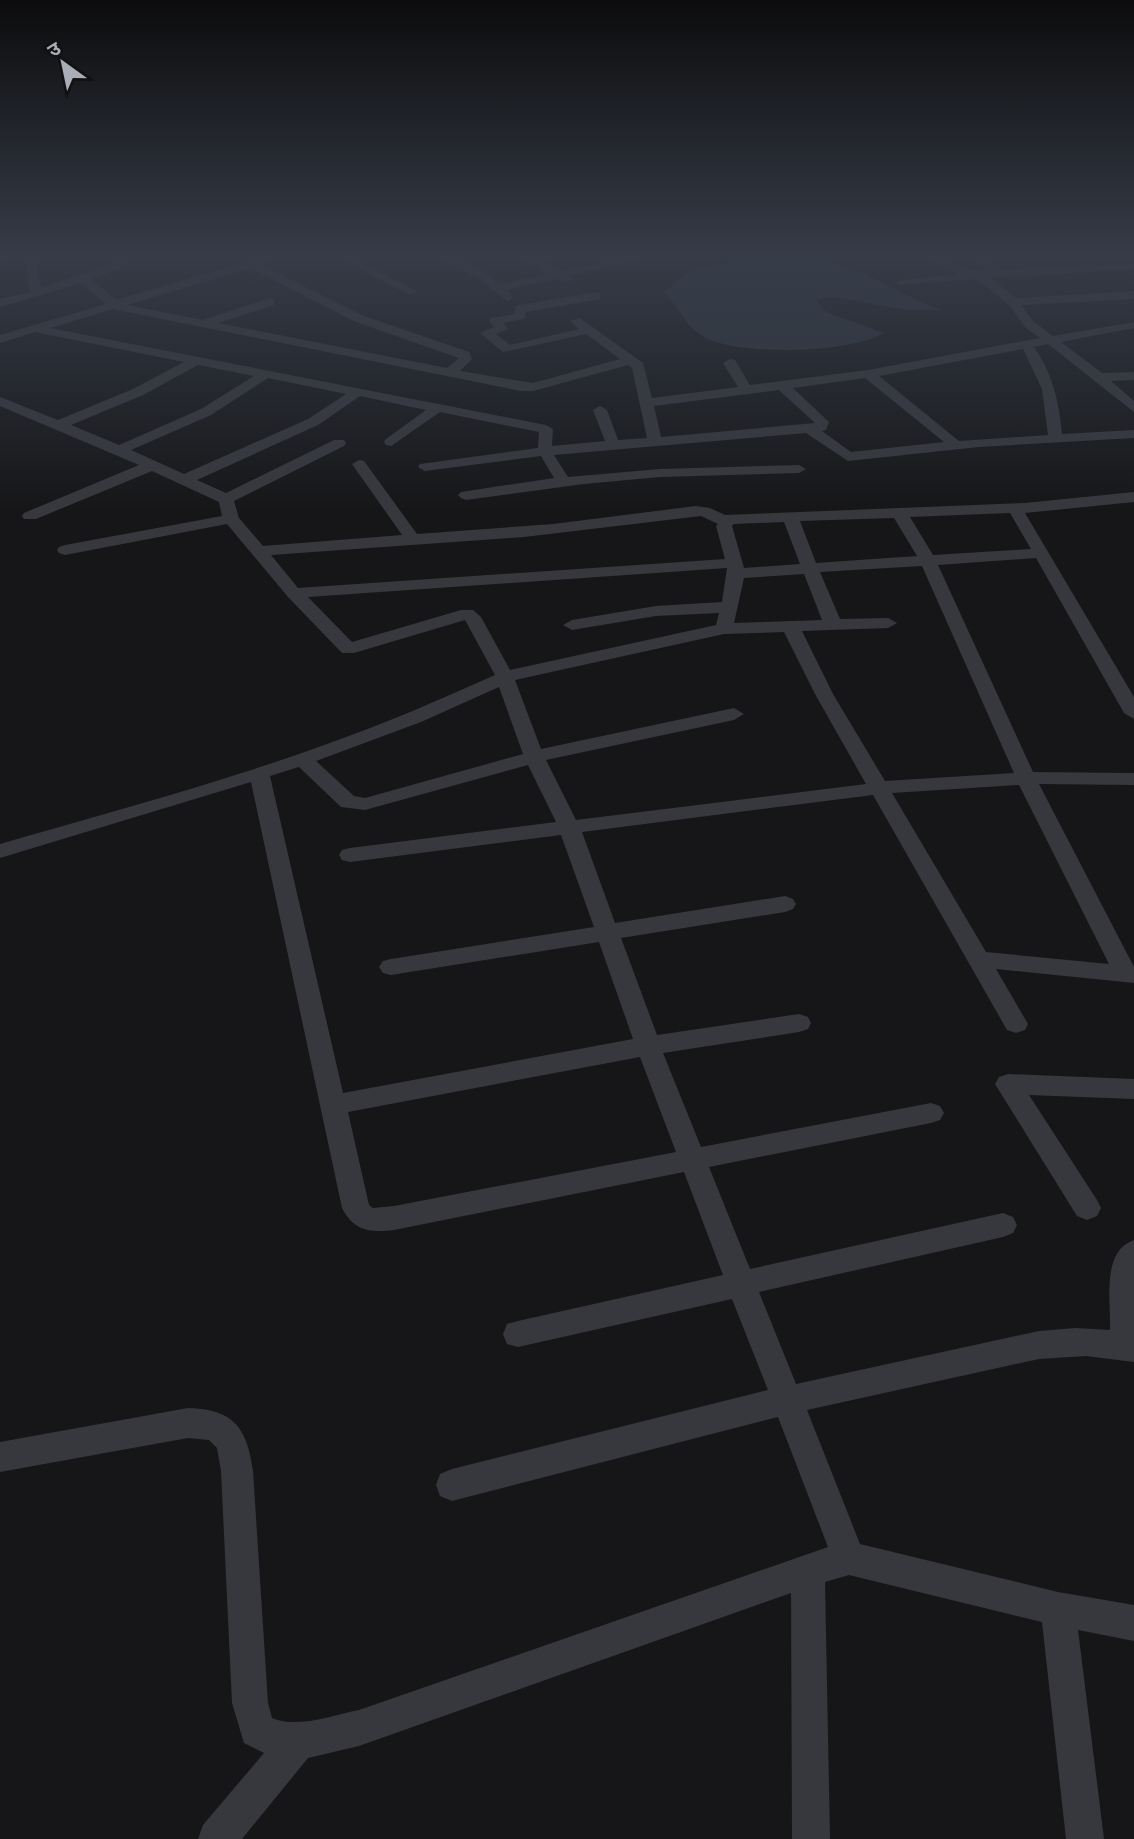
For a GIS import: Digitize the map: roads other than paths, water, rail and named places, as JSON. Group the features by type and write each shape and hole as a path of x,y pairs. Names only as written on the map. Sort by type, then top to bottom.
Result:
{"street":[{"path":"92,340 545,429 545,451 564,482"},
{"path":"289,340 527,388 630,360"},
{"path":"420,340 464,355 466,359 451,372"},
{"path":"495,340 508,349 547,340"},
{"path":"602,340 638,366 655,441"},
{"path":"645,403 868,374 1052,340 1134,408"},
{"path":"1026,344 1039,362 1049,386 1055,439"},
{"path":"58,425 138,391 195,360"},
{"path":"730,363 747,391"},
{"path":"119,450 206,412 266,374"},
{"path":"868,374 957,446"},
{"path":"1099,377 1134,376"},
{"path":"425,467 545,451 821,428 822,422 783,386"},
{"path":"184,480 313,422 357,392"},
{"path":"0,401 119,450 226,499"},
{"path":"391,442 438,408"},
{"path":"600,410 613,445"},
{"path":"9,419 26,412"},
{"path":"811,430 848,457 957,446 1134,434"},
{"path":"226,499 340,443"},
{"path":"359,464 411,537"},
{"path":"30,516 152,466"},
{"path":"466,495 660,473 799,469"},
{"path":"724,629 735,568 724,526 729,519 1015,508 1134,498"},
{"path":"226,499 231,519 293,593 348,649 467,614 472,617 505,677 534,757 569,827 648,1046 849,1558"},
{"path":"1015,508 1134,713"},
{"path":"258,552 301,545 467,536 696,511 704,511 727,522"},
{"path":"899,512 928,561 1026,778 1130,975"},
{"path":"790,517 833,625"},
{"path":"65,550 231,519"},
{"path":"293,593 735,568 809,569 1041,553"},
{"path":"572,625 665,610 729,607"},
{"path":"0,851 302,759 414,718 505,677 724,629 888,623"},
{"path":"790,626 824,694 1016,1024"},
{"path":"302,759 341,797 355,804 375,802 534,757 734,714"},
{"path":"259,773 356,1208 359,1215 369,1221 931,1113"},
{"path":"350,855 881,788 1026,778 1134,779"},
{"path":"391,967 785,904"},
{"path":"978,959 1130,975"},
{"path":"332,1105 648,1046 799,1023"},
{"path":"1087,1208 1008,1084 1134,1089"},
{"path":"518,1334 1003,1225"},
{"path":"452,1485 787,1400 1069,1340 1129,1347 1126,1266 1134,1252"},
{"path":"0,1457 188,1423 206,1423 220,1427 234,1447 253,1721 257,1730 277,1741 299,1740 359,1728 808,1570 849,1558 1058,1609 1134,1623"},
{"path":"808,1570 811,1839"},
{"path":"1058,1609 1085,1839"},
{"path":"217,1839 299,1740"}]}
